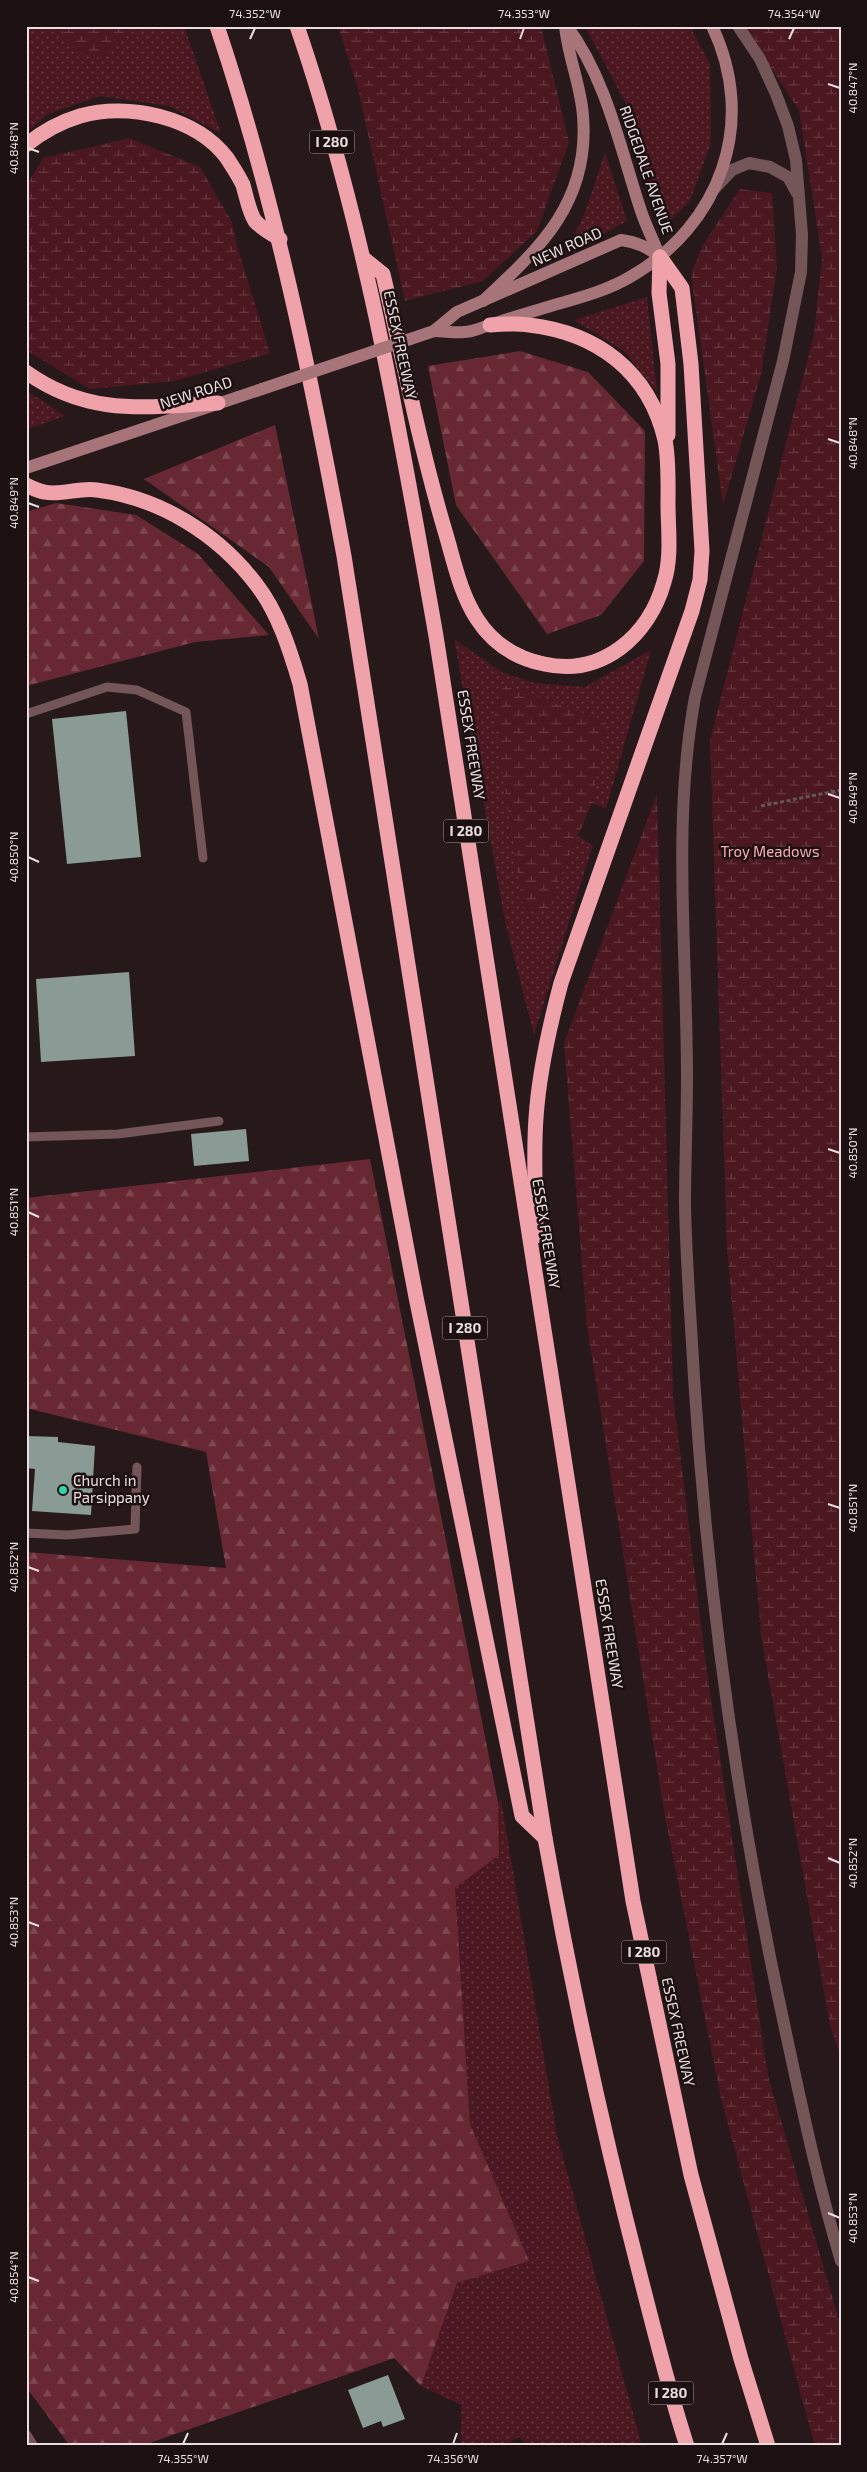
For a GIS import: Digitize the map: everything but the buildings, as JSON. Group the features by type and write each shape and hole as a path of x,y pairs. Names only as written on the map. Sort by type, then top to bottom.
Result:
{"highway":[{"name":"I 280","path":"218,26 243,106 280,239 310,373 344,556 545,1838 569,1970 606,2143 657,2340 687,2446"},
{"name":"ESSEX FREEWAY","path":"297,26 312,70 363,258 388,375 436,636 633,1901 691,2175 741,2359 768,2446"},
{"path":"26,145 58,124 81,116 111,112 139,112 187,127 211,141 226,158 241,182 255,220 280,239"},
{"path":"363,258 383,274 437,503 465,597 486,631 511,653 532,662 554,666 576,666 616,653 638,632 655,607 665,580 669,553 668,364 659,293 660,257"},
{"path":"536,1287 536,1119 540,1074 549,1028 561,983 692,611 700,580 702,551 698,459 682,288 660,257"},
{"path":"490,324 527,324 564,331 590,341 616,358 645,391 658,416 665,442 668,468"},
{"path":"26,372 42,383 69,396 93,403 127,408 218,403"},
{"path":"26,485 44,493 96,490 138,500 170,512 200,530 230,553 257,585 290,650 300,684 416,1297 522,1816 545,1838"}],"main road":[{"name":"RIDGEDALE AVENUE","path":"566,26 582,46 615,124 641,212 660,257 678,241 694,222 714,189 726,160 732,127 731,88 720,43 712,26"},
{"path":"483,301 531,257 548,237 574,186 583,143 583,118 581,96 568,50 566,26"},
{"name":"NEW ROAD","path":"26,468 434,331 465,332 608,288 632,276 660,257 645,246 621,240 456,312 434,331"}],"street":[{"path":"738,26 760,59 776,94 796,160 802,235 801,272 792,322 695,697 687,744 682,839 682,924 687,1074 685,1205 700,1467 735,1770 752,1870 776,1990 802,2107 841,2261"},
{"path":"714,189 732,170 749,163 770,167 788,176 799,196"},
{"path":"26,2436 32,2446"}],"lane":[{"path":"26,714 107,687 137,690 186,712 203,858"},
{"path":"26,1137 110,1135 220,1121"},
{"path":"26,1533 66,1535 136,1529 137,1467"}],"path":[{"path":"761,806 841,790"}],"green space":[{"path":"26,26 184,26 221,133 169,106 100,96 48,114 26,133"},
{"path":"65,26 124,26 126,38 94,60 62,41"},
{"path":"338,26 541,26 569,142 537,231 483,281 405,301 358,89"},
{"path":"585,26 690,26 710,64 711,143 690,201 660,231 628,108"},
{"name":"Troy Meadows","path":"743,26 841,26 841,2057 830,2026 761,1635 727,1248 710,740 814,334 822,258 799,110"},
{"path":"129,138 200,167 232,222 237,246 270,353 175,381 90,389 26,350 26,186 43,158"},
{"path":"605,152 627,221 565,255 586,210"},
{"path":"740,189 772,193 777,267 761,374 723,505 691,274 703,245"},
{"path":"647,297 657,392 624,351 574,320"},
{"path":"520,351 588,372 645,431 644,561 601,615 547,634 456,505 428,366"},
{"path":"26,390 65,416 26,430"},
{"path":"275,425 319,639 269,567 144,479"},
{"path":"56,503 136,515 198,554 269,635 195,642 26,686 26,512"},
{"path":"454,639 503,673 535,683 585,687 651,650 606,809 592,803 606,721 547,907 578,836 593,845 534,1035 505,921"},
{"path":"504,685 606,721 592,803 547,908 524,914 494,717"},
{"path":"657,794 673,1395 705,1658 768,2076 841,2327 841,2446 815,2446 721,2099 664,1811 587,1326 564,1043"},
{"path":"370,1159 498,1802 499,1855 455,1888 470,2124 529,2261 457,2283 421,2386 394,2358 141,2446 70,2446 26,2387 26,1552 226,1568 206,1452 26,1408 26,1198"},
{"path":"501,1799 557,2135 642,2446 528,2446 519,2437 503,2446 461,2446 461,2405 421,2386 457,2283 529,2261 470,2124 454,1888 499,1855 498,1802"}],"place":[{"name":"Church in Parsippany","path":"63,1490"}]}
